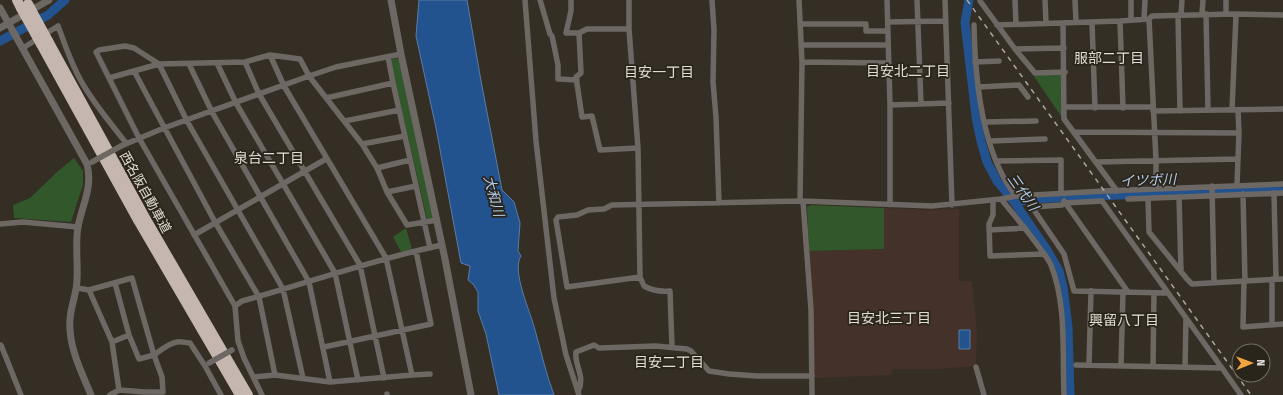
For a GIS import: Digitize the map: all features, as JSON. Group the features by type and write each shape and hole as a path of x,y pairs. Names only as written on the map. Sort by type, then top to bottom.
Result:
{"highway":[{"name":"西名阪自動車道","path":"23,3 248,395"},
{"name":"西名阪自動車道","path":"45,43 134,213 240,395"}],"street":[{"path":"391,0 401,54 437,220 471,395"},
{"path":"526,0 536,141 554,298 566,355 578,393"},
{"path":"540,0 550,34 552,36 558,65 558,79 577,80"},
{"path":"571,0 571,11 566,33 579,33 587,29 629,29"},
{"path":"629,0 629,29 638,148 640,277 644,286 650,289 662,292 670,291 672,347"},
{"path":"712,0 714,30 713,82 716,117 719,203"},
{"path":"799,0 802,62 801,201 811,310 812,395"},
{"path":"887,0 890,105 890,205"},
{"path":"917,0 921,104"},
{"path":"945,0 952,205"},
{"path":"980,0 1015,49 1035,73 1065,72"},
{"path":"1016,0 1016,24"},
{"path":"1045,0 1046,23"},
{"path":"1075,0 1076,22"},
{"path":"1130,0 1131,20"},
{"path":"1145,0 1156,160 1156,189"},
{"path":"1180,111 1180,15 1182,0"},
{"path":"1203,0 1208,110"},
{"path":"1226,0 1226,14"},
{"path":"0,28 10,25 45,1"},
{"path":"0,8 90,163 88,192 78,227 76,243 77,288 70,317 72,343 91,395"},
{"path":"997,25 1120,21 1147,19 1152,16 1204,14 1283,15"},
{"path":"1236,15 1235,110 1239,133 1237,185"},
{"path":"888,22 946,21"},
{"path":"1120,21 1123,108"},
{"path":"1092,22 1095,108"},
{"path":"1063,23 1065,72 1064,119 1117,191"},
{"path":"800,24 866,24 866,31 888,31"},
{"path":"974,25 975,62 984,122 996,162 1004,179 1016,196"},
{"path":"23,48 58,26 71,62 84,86 124,144"},
{"path":"579,33 581,73 576,77 582,117 592,116 600,150 638,148"},
{"path":"801,45 888,45"},
{"path":"262,395 240,347 236,331 235,306 139,138 96,52 99,50 125,46 134,48 159,64 187,120 283,289 303,378"},
{"path":"1015,49 1064,48"},
{"path":"90,163 124,144 164,128 309,76 336,67 401,54"},
{"path":"109,78 159,64 245,62 270,55 300,59 309,76 362,144 377,168 387,192 407,225 437,220"},
{"path":"270,55 284,86 386,258 412,375"},
{"path":"388,57 430,248"},
{"path":"975,62 999,61"},
{"path":"245,62 259,94 360,265 384,378"},
{"path":"802,62 889,63"},
{"path":"218,63 236,103 335,274 358,380"},
{"path":"189,64 212,112 309,282 324,347 330,382"},
{"path":"134,71 215,222 258,297 275,375"},
{"path":"326,98 393,83"},
{"path":"978,87 1019,85 1028,97"},
{"path":"890,105 949,103"},
{"path":"1064,107 1180,111 1283,109"},
{"path":"345,121 399,110"},
{"path":"984,122 1036,121"},
{"path":"1075,132 1239,133"},
{"path":"362,144 405,136"},
{"path":"990,141 1045,140"},
{"path":"194,235 326,159"},
{"path":"1096,162 1238,159"},
{"path":"377,168 410,160"},
{"path":"996,162 1061,160 1062,193 1064,203 1126,292 1121,365"},
{"path":"1128,199 1179,197 1237,185 1283,184"},
{"path":"387,192 416,186"},
{"path":"640,277 566,287 556,220 558,217 577,215 588,210 604,209 612,205 639,204 801,201 932,206 952,205 1016,196 1156,189 1212,191 1243,194 1283,193"},
{"path":"1212,191 1214,282"},
{"path":"1272,324 1274,279 1274,193"},
{"path":"1243,194 1243,327 1283,324"},
{"path":"1179,197 1181,273"},
{"path":"1148,198 1149,232 1181,273 1192,284 1283,279"},
{"path":"1001,199 1025,228 1051,265 1062,316 1064,338 1064,395"},
{"path":"993,200 993,215 989,224 990,256 1044,254"},
{"path":"1168,293 1074,291 1064,254 1032,207 1062,205 1064,203 1102,201 1222,368 1241,395"},
{"path":"0,224 23,222 78,227"},
{"path":"989,230 1025,228"},
{"path":"235,306 242,302 360,265 442,245"},
{"path":"324,347 431,324 416,251"},
{"path":"77,288 89,290 132,278 154,354 162,376 163,392 119,390 110,395"},
{"path":"115,283 129,335 139,358 154,354 178,342 190,343 207,365 221,395"},
{"path":"89,290 112,342 119,390"},
{"path":"1089,365 1091,292"},
{"path":"1153,366 1154,293"},
{"path":"1185,367 1186,318"},
{"path":"112,342 129,335"},
{"path":"0,345 21,395"},
{"path":"578,393 581,379 575,357 576,352 594,345 599,348 637,346 672,347 690,351 709,371 757,376 812,376"},
{"path":"207,365 240,347"},
{"path":"1076,365 1222,368"},
{"path":"976,367 984,395"},
{"path":"254,377 275,375 330,382 430,374"}],"shaded area":[{"path":"884,208 926,210 959,209 959,281 972,281 977,333 976,362 973,366 940,369 893,369 892,374 889,375 816,378 814,376 809,251 884,249"}],"green space":[{"path":"397,58 399,60 434,216 432,218 427,219 390,60"},
{"path":"1033,75 1063,75 1063,119"},
{"path":"74,158 83,171 83,185 71,222 14,218 13,205 30,198"},
{"path":"811,205 884,208 884,249 809,251 807,207"},
{"path":"406,228 412,249 401,252 393,237"}],"water":[{"name":"大和川","path":"419,0 467,0 502,190 514,202 520,223 518,251 521,256 518,272 520,282 554,395 499,395 486,334 478,311 478,292 473,284 468,280 470,266 461,263 436,128 416,36"},
{"path":"959,330 970,330 970,349 959,349"}],"waterway":[{"path":"0,41 48,15 65,0"},
{"name":"三代川","path":"969,0 965,22 976,117 981,141 987,162 997,181 1015,203 1047,250 1059,271 1063,287 1068,327 1070,395"},
{"name":"イツボ川","path":"1015,203 1031,199 1228,190 1280,191"}],"railway":[{"path":"967,0 1251,395"}],"district":[{"name":"服部二丁目","path":"1109,58"},
{"name":"目安北二丁目","path":"908,71"},
{"name":"目安一丁目","path":"659,72"},
{"name":"泉台二丁目","path":"269,158"},
{"name":"目安北三丁目","path":"889,318"},
{"name":"興留八丁目","path":"1124,320"},
{"name":"目安二丁目","path":"669,362"}]}
